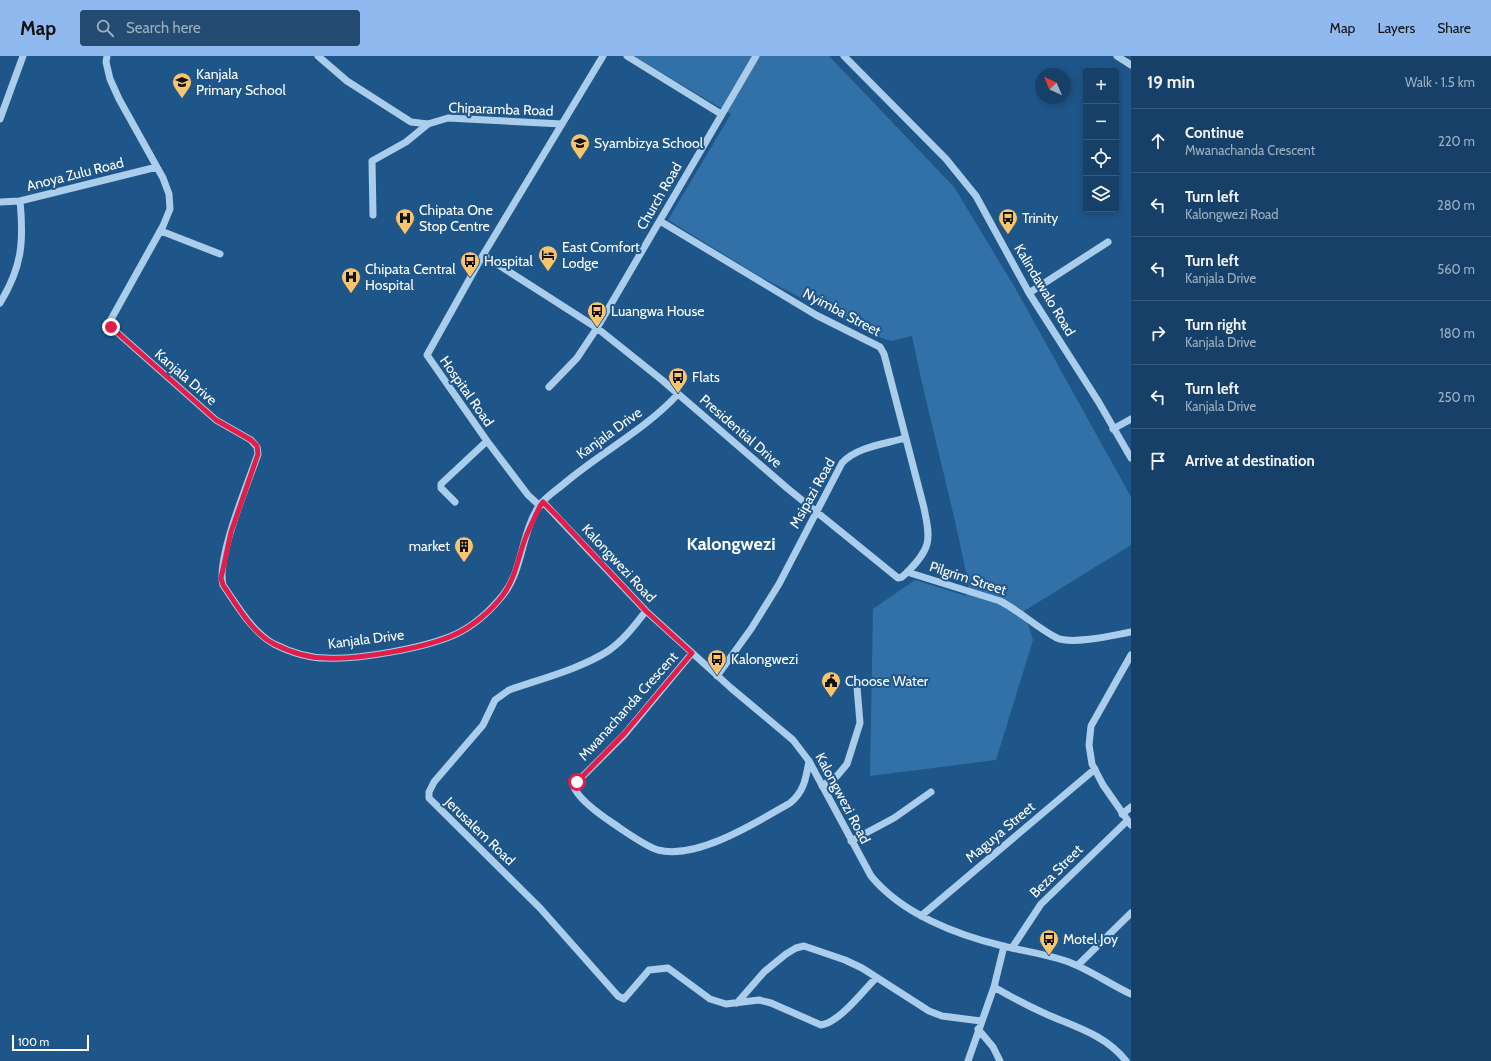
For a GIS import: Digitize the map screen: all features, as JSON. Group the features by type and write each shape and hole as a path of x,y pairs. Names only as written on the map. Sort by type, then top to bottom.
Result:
{"street":[{"path":"0,119 23,56"},
{"name":"Kanjala Drive","path":"107,56 110,79 118,99 157,167 169,194 170,209 161,231 109,323 111,327 216,420 251,440 257,446 258,454 231,532 221,578 223,585 263,637 288,650 302,655 325,658 350,658 435,642 454,635 470,626 503,595 515,573 525,540 541,504 591,461 647,423 664,409 678,394"},
{"name":"Chiparamba Road","path":"318,56 347,81 411,122 428,124 448,118 562,124"},
{"name":"Hospital Road","path":"541,504 528,495 487,441 427,355 483,255 603,56"},
{"path":"627,56 721,114"},
{"name":"Church Road","path":"549,387 577,358 597,328 756,56"},
{"name":"Kalindawalo Road","path":"844,56 960,176 976,196 1029,293 1098,401 1131,458"},
{"path":"1117,56 1131,65"},
{"path":"373,214 372,161 406,142 428,124"},
{"name":"Anoya Zulu Road","path":"0,202 20,201 157,167"},
{"path":"0,303 16,271 22,252 23,227 20,201"},
{"name":"Nyimba Street","path":"660,221 816,315 880,347 884,354 906,438 924,508 928,531 927,544 907,572 898,578"},
{"path":"161,231 220,254"},
{"path":"1029,293 1108,242"},
{"name":"Presidential Drive","path":"483,255 597,328 678,394 816,512 898,578"},
{"path":"1113,429 1131,419"},
{"name":"Msipazi Road","path":"717,676 765,608 842,463 848,457 856,453 906,438"},
{"path":"455,502 441,488 441,484 487,441"},
{"name":"Kalongwezi Road","path":"541,504 646,611 717,676 793,740 809,761 851,841 877,884 885,892 921,916 952,930 1004,946 1049,956 1078,965 1131,994"},
{"name":"Pilgrim Street","path":"907,572 1000,601 1011,606 1058,638 1068,640 1100,638 1131,632"},
{"name":"Jerusalem Road","path":"646,611 630,631 609,650 588,661 501,694 495,700 483,725 434,782 429,792 429,798 540,908 618,996 624,998 649,970 668,968 710,999 726,1004 737,1003"},
{"name":"Mwanachanda Crescent","path":"692,653 624,734 577,782 574,788 576,794 608,820 658,850 676,851 702,847 730,836 790,804 798,797 803,788 809,761"},
{"path":"1129,823 1095,770 1089,745 1091,726 1131,655"},
{"path":"822,786 838,776 847,764 860,723 857,687"},
{"name":"Maguya Street","path":"921,916 1095,770"},
{"path":"851,841 894,818 931,792"},
{"path":"1122,814 1131,806"},
{"name":"Beza Street","path":"1012,948 1041,904 1129,823"},
{"path":"1078,965 1131,913"},
{"path":"737,1003 764,972 786,954 800,946 804,946 845,960 929,1011 942,1016 981,1021"},
{"path":"968,1061 994,987 1004,946"},
{"path":"737,1003 759,1000 771,1003 788,1009 821,1025 826,1024 839,1016 876,978"},
{"path":"994,987 1029,1006 1088,1031 1108,1043 1126,1061"},
{"path":"978,1029 993,1047 1000,1061"}],"shaded area":[{"path":"633,56 829,56 954,187 1014,286 1131,497 1131,545 1024,611 1033,640 996,760 870,776 873,609 915,580 966,596 969,588 956,525 912,336 891,341 870,334 761,277 668,220 731,114"}],"place":[{"name":"Kanjala Primary School","path":"182,99"},
{"name":"Syambizya School","path":"580,160"},
{"name":"Chipata One Stop Centre","path":"405,235"},
{"name":"Trinity","path":"1008,235"},
{"name":"East Comfort Lodge","path":"548,272"},
{"name":"Hospital","path":"470,278"},
{"name":"Chipata Central Hospital","path":"351,294"},
{"name":"Luangwa House","path":"597,328"},
{"name":"Flats","path":"678,394"},
{"name":"market","path":"464,563"},
{"name":"Kalongwezi","path":"717,676"},
{"name":"Choose Water","path":"831,698"},
{"name":"Motel Joy","path":"1049,956"}],"district":[{"name":"Kalongwezi","path":"731,544"}],"route":[{"path":"111,327 216,420 226,428 251,440 257,446 258,454 231,532 221,570 221,578 223,585 263,637 288,650 302,655 325,658 350,658 435,642 454,635 470,626 488,611 503,595 515,573 525,540 543,502 646,611 692,653 624,734 577,782"}]}
